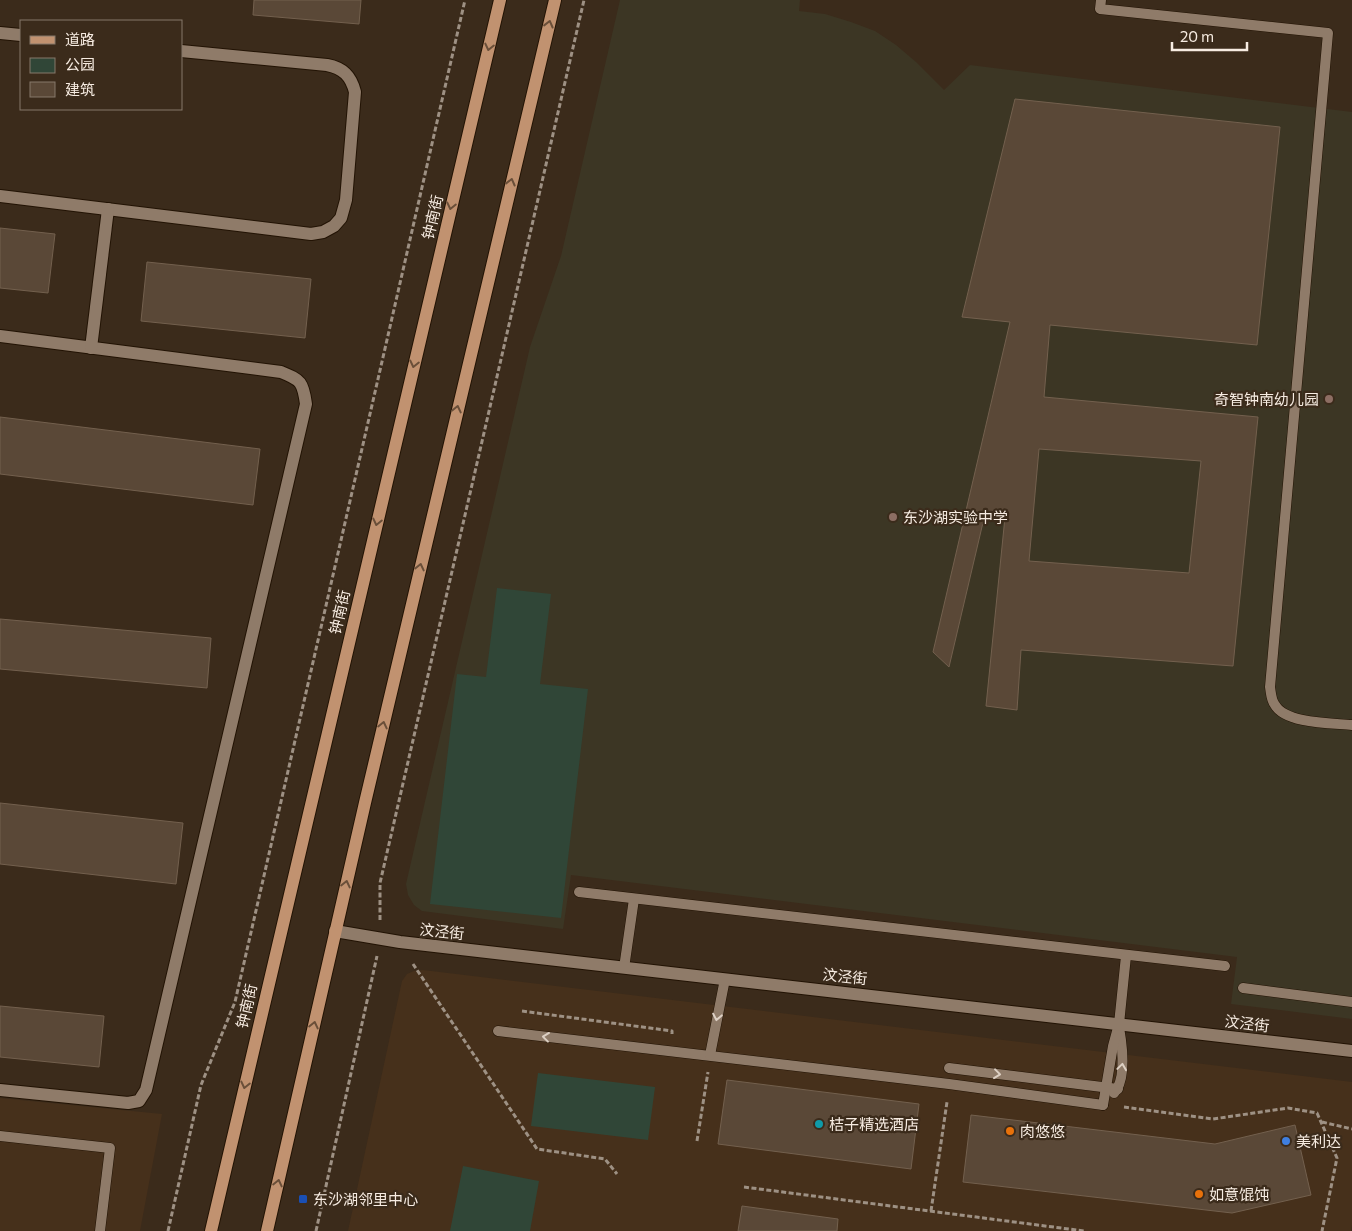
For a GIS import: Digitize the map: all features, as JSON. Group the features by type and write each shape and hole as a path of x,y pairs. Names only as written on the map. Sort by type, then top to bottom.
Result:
{"main road":[{"name":"钟南街","path":"211,1231 500,0"},
{"path":"267,1231 334,931 499,229 555,0"}],"street":[{"path":"0,33 20,35"},
{"path":"0,196 311,234 323,232 334,226 341,218 346,200 354,92 352,82 346,73 338,67 326,65 182,51"},
{"path":"91,348 108,209"},
{"path":"0,336 281,372 293,377 304,387 306,404 146,1090 139,1101 128,1103 0,1090"},
{"name":"汶泾街","path":"334,931 381,939 624,968 1352,1051"}],"lane":[{"path":"1101,0 1100,9 1328,33 1270,687 1271,696 1276,707 1286,715 1296,719 1352,725"},
{"path":"579,892 1225,966"},
{"path":"624,968 634,899"},
{"path":"1104,1105 1113,1046 1119,1024 1126,956"},
{"path":"710,1055 725,979"},
{"path":"1243,988 1352,1002"},
{"path":"1104,1105 1118,1089 1123,1063 1123,1048 1119,1024"},
{"path":"498,1031 949,1084 1104,1105"},
{"path":"949,1068 1118,1089"},
{"path":"0,1136 110,1148 100,1231"}],"path":[{"path":"168,1231 202,1085 235,1002 465,0"},
{"path":"316,1231 381,939 380,883 584,0"},
{"path":"413,964 537,1149 605,1159 617,1174"},
{"path":"522,1010 672,1031 670,1050"},
{"path":"697,1141 710,1055"},
{"path":"931,1211 949,1084"},
{"path":"1104,1105 1212,1119 1288,1108 1318,1113 1337,1158 1322,1231"},
{"path":"1321,1122 1352,1129"},
{"path":"744,1187 1084,1231"}],"shaded area":[{"name":"东沙湖实验中学","path":"620,0 800,0 799,11 825,14 875,31 916,62 944,90 970,65 1352,112 1352,1019 1231,1004 1237,957 571,875 563,929 422,911 414,905 408,895 406,884 530,347 561,256"},
{"name":"东沙湖邻里中心","path":"423,970 1352,1082 1351,1231 348,1231 402,981 407,974"},
{"path":"0,1098 162,1114 140,1231 0,1231"}],"green space":[{"path":"497,588 551,594 540,684 588,689 561,918 430,904 457,674 486,677"},
{"path":"538,1073 655,1087 648,1140 531,1126"},
{"path":"463,1166 539,1181 530,1231 450,1231"}],"building":[{"path":"254,0 361,0 359,24 253,15"},
{"path":"1015,99 1280,127 1257,345 1050,325 1044,397 1258,417 1233,666 1021,650 1017,710 986,706 1005,517 985,514 949,667 933,652 1010,322 962,317","holes":["1039,449 1201,461 1189,573 1029,561"]},
{"path":"0,228 55,234 48,293 0,288"},
{"path":"147,262 311,279 305,338 141,321"},
{"path":"0,417 260,449 253,505 0,474"},
{"path":"0,619 211,638 207,688 0,669"},
{"path":"0,803 183,823 176,884 0,864"},
{"path":"0,1006 104,1016 99,1067 0,1057"},
{"name":"桔子精选酒店","path":"727,1080 919,1104 911,1169 718,1144"},
{"path":"971,1115 1215,1144 1295,1125 1311,1195 1232,1213 963,1182"},
{"path":"742,1206 838,1219 837,1231 738,1231"}],"place":[{"name":"奇智钟南幼儿园","path":"1329,399"},
{"name":"东沙湖实验中学","path":"893,517"},
{"name":"桔子精选酒店","path":"819,1124"},
{"name":"肉悠悠","path":"1010,1131"},
{"name":"美利达","path":"1286,1141"},
{"name":"如意馄饨","path":"1199,1194"},
{"name":"东沙湖邻里中心","path":"303,1199"}]}
